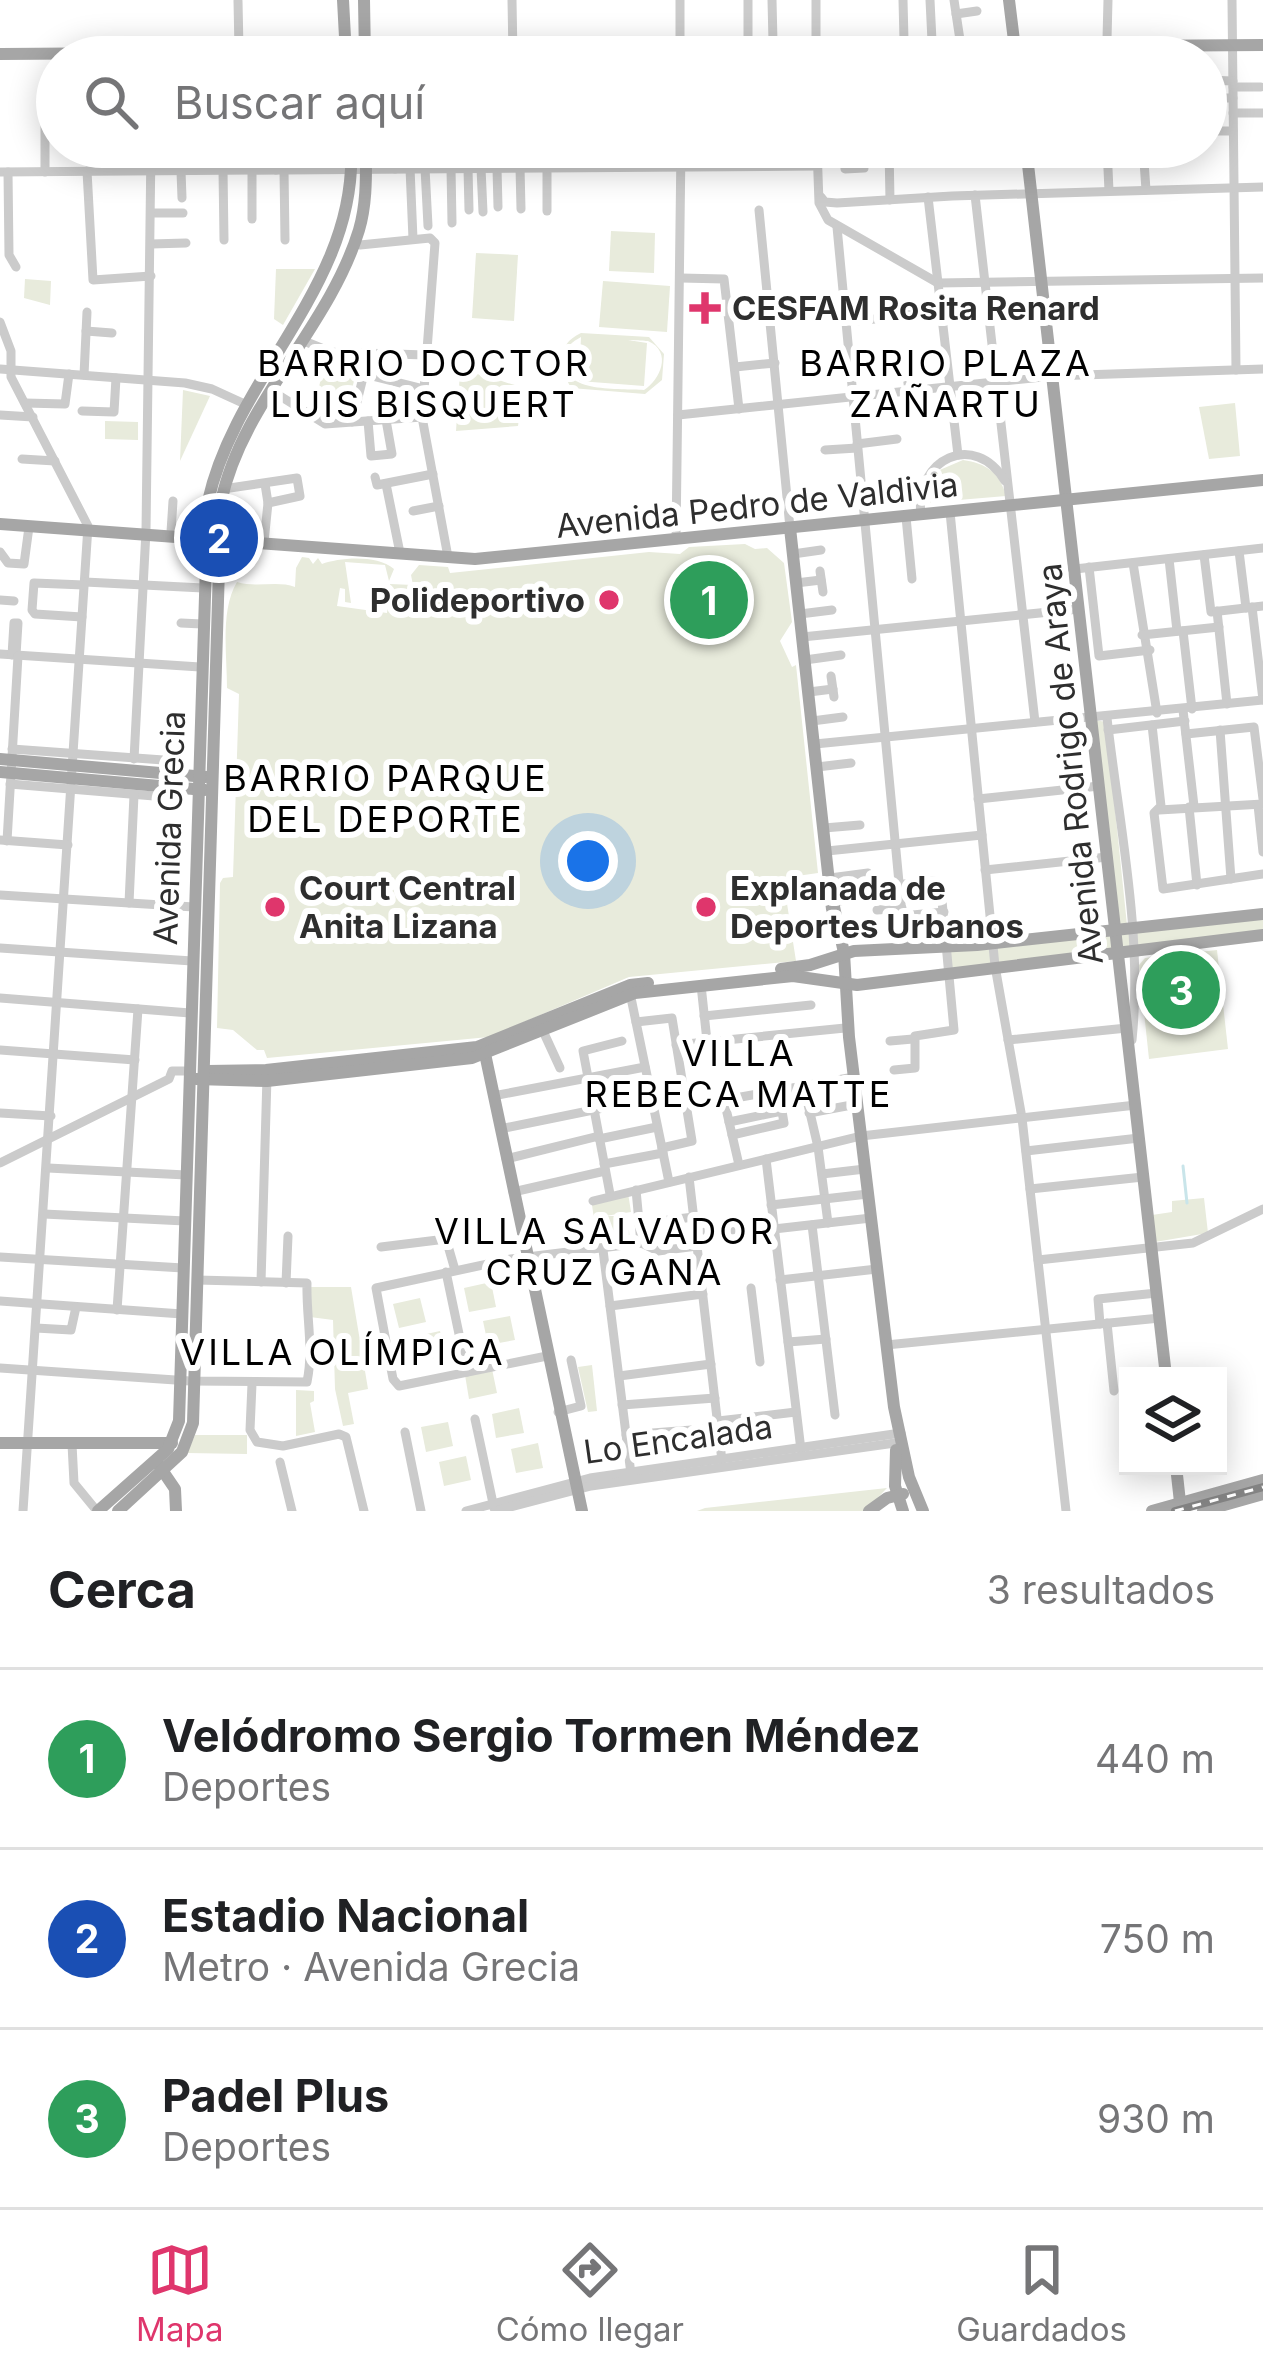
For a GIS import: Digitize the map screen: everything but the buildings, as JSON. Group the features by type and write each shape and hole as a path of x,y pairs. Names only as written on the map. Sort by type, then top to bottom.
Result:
{"main road":[{"path":"343,0 345,36"},
{"path":"364,0 365,36"},
{"path":"1009,0 1014,36"},
{"path":"1227,41 1263,41"},
{"path":"0,51 36,51"},
{"name":"Avenida Rodrigo de Araya","path":"1028,168 1067,501 1082,568 1079,609 1116,931 1125,951 1127,1028 1165,1367"},
{"name":"Avenida Grecia","path":"98,1511 158,1465 180,1455 190,1438 182,1314 186,1174 198,1071 190,1013 203,588 224,489 238,449 304,341 355,242 365,200 359,169"},
{"name":"Avenida Grecia","path":"118,1511 172,1443 188,1381 197,1280 197,786 219,461 335,245 359,169"},
{"name":"Avenida Pedro de Valdivia","path":"146,533 494,558 950,512 1010,499 1067,501 1263,480"},
{"name":"Avenida Pedro de Valdivia","path":"0,522 88,529"},
{"name":"Avenida Pedro de Valdivia","path":"0,522 212,537"},
{"path":"790,528 898,1438 920,1507"},
{"path":"8,766 197,786"},
{"path":"833,902 841,928 840,954"},
{"path":"460,1060 630,989 802,967 840,954 905,946 992,944 1263,914"},
{"path":"630,989 793,976 843,985 914,980 1263,935"},
{"path":"198,1071 260,1076 501,1049 578,1011"},
{"path":"485,1072 501,1049"},
{"path":"481,1051 578,1511"},
{"path":"429,1059 473,1063 485,1072 524,1259"},
{"path":"198,1071 260,1076"},
{"path":"543,1357 570,1486"},
{"path":"898,1438 897,1495 903,1511"},
{"path":"0,1443 172,1443"},
{"path":"128,1444 158,1465 175,1489 176,1511"},
{"path":"873,1508 896,1472"},
{"path":"1177,1475 1180,1507"},
{"path":"1152,1511 1180,1507 1263,1480"},
{"path":"1203,1511 1263,1494"},
{"path":"897,1495 920,1507"},
{"path":"873,1508 897,1495"}],"street":[{"path":"512,0 513,36"},
{"path":"680,0 680,36"},
{"path":"743,36 748,0"},
{"path":"772,0 775,36"},
{"path":"816,0 816,36"},
{"path":"903,0 904,36"},
{"path":"930,0 932,36"},
{"path":"954,0 959,36"},
{"path":"1108,0 1109,36"},
{"path":"1232,0 1236,370"},
{"path":"238,1 239,36"},
{"path":"956,14 977,11"},
{"path":"1227,87 1233,89"},
{"path":"1227,91 1256,87 1257,113 1233,113"},
{"path":"1227,130 1233,130"},
{"path":"410,168 413,239"},
{"path":"425,168 429,232 436,248 422,417 448,557"},
{"path":"451,168 452,224"},
{"path":"468,168 469,210"},
{"path":"16,267 9,255 4,172 489,168"},
{"path":"489,168 498,207"},
{"path":"483,212 489,168"},
{"path":"517,168 521,209"},
{"path":"547,168 548,211"},
{"path":"676,540 681,168"},
{"path":"817,168 822,210 837,227 938,283 1263,278"},
{"path":"818,168 831,195"},
{"path":"889,168 890,200"},
{"path":"1108,168 1109,191"},
{"path":"1144,168 1146,190"},
{"path":"223,170 224,240"},
{"path":"252,170 252,219"},
{"path":"280,170 285,240"},
{"path":"87,171 92,280 151,276"},
{"path":"134,759 146,533 151,171"},
{"path":"181,171 182,198"},
{"path":"818,192 826,203 1263,188"},
{"path":"818,192 848,201"},
{"path":"975,195 1035,722"},
{"path":"928,197 958,455"},
{"path":"759,210 790,528"},
{"path":"151,213 183,213"},
{"path":"837,227 905,946"},
{"path":"355,242 413,239 429,232"},
{"path":"151,244 186,243"},
{"path":"681,278 723,277 739,409"},
{"path":"907,313 941,309"},
{"path":"84,375 87,312"},
{"path":"845,322 886,318"},
{"path":"0,322 11,351 5,369 88,529 23,1511"},
{"path":"86,331 112,333"},
{"path":"304,341 331,352 426,355"},
{"path":"352,422 369,353"},
{"path":"905,359 909,391"},
{"path":"734,368 775,363"},
{"path":"5,369 205,387 247,405"},
{"path":"678,415 1052,376 1263,369"},
{"path":"25,403 65,404 68,374"},
{"path":"364,374 424,389"},
{"path":"82,411 114,412 116,378"},
{"path":"272,391 319,422 422,417"},
{"path":"0,415 33,417"},
{"path":"368,421 371,456 392,454 386,420"},
{"path":"825,451 897,439"},
{"path":"912,579 914,516 926,477 940,462 958,455 991,463 1004,477 1010,499"},
{"path":"22,459 56,461"},
{"path":"400,553 381,480 433,474"},
{"path":"224,489 297,478 300,496 268,502"},
{"path":"260,542 268,502 265,484"},
{"path":"171,532 173,501"},
{"path":"413,511 439,506"},
{"path":"950,512 992,944 1022,1118 1066,1511"},
{"path":"0,551 8,563 24,564 29,526"},
{"path":"1150,650 1100,656 1082,568 1263,548"},
{"path":"793,554 821,550"},
{"path":"814,744 1091,716 1107,724 1152,725 1187,713 1263,700 1254,607 1239,551"},
{"path":"1204,555 1219,627 1227,704"},
{"path":"1169,559 1180,631 1197,885"},
{"path":"1133,562 1156,712"},
{"path":"796,584 821,581"},
{"path":"82,616 35,614 34,583 203,588"},
{"path":"0,600 14,601"},
{"path":"1214,611 1254,607"},
{"path":"802,637 1079,609"},
{"path":"800,614 832,610"},
{"path":"181,623 202,624"},
{"path":"1142,635 1219,627"},
{"path":"68,845 3,840 12,655 200,667"},
{"path":"805,660 841,655"},
{"path":"808,692 833,693 832,676"},
{"path":"1107,724 1156,712 1187,713"},
{"path":"812,721 843,717"},
{"path":"1107,724 1131,929 1125,951 1136,999 1130,1058"},
{"path":"1152,725 1159,810"},
{"path":"1186,734 1252,726 1263,852"},
{"path":"1220,730 1232,880"},
{"path":"8,766 73,772 134,795 179,799 197,786 178,761 134,759 73,772"},
{"path":"817,767 851,763"},
{"path":"978,799 1100,786"},
{"path":"129,903 134,795"},
{"path":"1261,803 1154,813 1162,889 1263,874"},
{"path":"824,828 860,825"},
{"path":"827,851 982,835"},
{"path":"985,870 1107,857"},
{"path":"830,878 868,873"},
{"path":"874,887 939,884 944,912 954,1032 890,1041"},
{"path":"0,896 194,907"},
{"path":"833,902 857,899"},
{"path":"878,910 944,912"},
{"path":"841,928 867,926"},
{"path":"0,948 192,961"},
{"path":"701,986 707,1042"},
{"path":"630,989 669,1182"},
{"path":"0,998 190,1013"},
{"path":"704,1016 812,1005"},
{"path":"117,1310 139,1009"},
{"path":"513,1192 692,1141 672,1018 636,1022"},
{"path":"1008,1040 1127,1028"},
{"path":"543,1031 560,1068"},
{"path":"676,1045 848,1032"},
{"path":"894,1070 915,1068 913,1039"},
{"path":"610,1194 583,1051 622,1041"},
{"path":"0,1050 135,1060"},
{"path":"493,1096 645,1067"},
{"path":"0,1162 169,1079 198,1071"},
{"path":"260,1076 261,1282"},
{"path":"739,1165 724,1100 854,1077"},
{"path":"803,1083 828,1223"},
{"path":"500,1129 652,1098"},
{"path":"809,1113 857,1104"},
{"path":"593,1201 861,1136 1136,1105"},
{"path":"0,1113 51,1117"},
{"path":"729,1122 783,1117 732,1135"},
{"path":"506,1159 658,1127"},
{"path":"1026,1151 1139,1138"},
{"path":"766,1159 801,1452"},
{"path":"48,1168 186,1174"},
{"path":"822,1174 865,1169"},
{"path":"689,1177 722,1462"},
{"path":"1030,1189 1143,1177"},
{"path":"637,1190 641,1243"},
{"path":"754,1210 868,1194"},
{"path":"1038,1260 1193,1243 1263,1209"},
{"path":"44,1214 184,1221"},
{"path":"660,1221 694,1217"},
{"path":"696,1233 871,1218"},
{"path":"812,1225 835,1415"},
{"path":"286,1282 288,1236"},
{"path":"381,1247 446,1239 450,1243 467,1372"},
{"path":"543,1357 403,1386 394,1381 375,1291 378,1286 524,1259 641,1243 656,1251 697,1246"},
{"path":"603,1250 631,1476"},
{"path":"0,1257 183,1268"},
{"path":"780,1280 877,1269"},
{"path":"658,1282 701,1276"},
{"path":"0,1368 252,1384 301,1384 309,1379 307,1283 197,1280"},
{"path":"1114,1391 1098,1299 1157,1293"},
{"path":"610,1306 703,1294"},
{"path":"760,1362 752,1294 782,1297"},
{"path":"0,1301 182,1314"},
{"path":"36,1328 73,1330 76,1307"},
{"path":"886,1345 1160,1318"},
{"path":"788,1342 826,1340"},
{"path":"558,1412 581,1406 571,1360"},
{"path":"619,1376 711,1364"},
{"path":"252,1384 250,1427 257,1442 281,1447 344,1435 350,1443 364,1511"},
{"path":"622,1405 715,1398"},
{"path":"626,1435 796,1412"},
{"path":"475,1419 494,1508"},
{"path":"405,1432 422,1511"},
{"name":"Lo Encalada","path":"466,1511 591,1482 898,1438"},
{"path":"72,1444 74,1483 98,1511"},
{"path":"280,1462 292,1511"}],"shaded area":[{"path":"611,231 655,233 654,273 609,271"},
{"path":"476,253 518,255 514,321 472,318"},
{"path":"276,269 315,269 283,325 274,319"},
{"path":"25,279 51,281 50,305 24,298"},
{"path":"603,281 670,286 667,332 599,327"},
{"path":"581,333 649,337 664,354 662,380 645,394 571,388 562,358 572,338","holes":["581,337 579,381 644,386 647,343 628,340 648,341 660,352 659,373 644,390 594,387 582,384 572,378 566,370 566,351"]},
{"path":"316,360 332,364 331,371 355,377 350,397 318,390 321,379 312,377"},
{"path":"460,372 523,387 518,426 456,431"},
{"path":"183,390 210,396 180,461"},
{"path":"1235,403 1240,456 1209,459 1199,407"},
{"path":"105,421 138,422 138,440 105,439"},
{"path":"963,460 991,470 1006,496 923,503 935,472"},
{"path":"745,544 767,548 784,563 792,622 780,641 792,667 796,665 818,873 783,878 796,961 629,977 489,1037 267,1058 264,1050 257,1050 233,1030 217,1028 220,883 233,877 239,694 227,688 226,633 228,606 237,582 295,587 302,557 313,564 318,558 322,564 348,559 378,561 394,569 389,581 385,565 345,562 351,603 345,602 345,589 340,588 337,606 387,613 390,584 413,585 411,575 419,565 448,567 450,573"},
{"path":"1095,720 1106,722 1127,925 1119,926"},
{"path":"1263,918 1263,933 952,970 950,948"},
{"path":"1217,950 1228,1049 1149,1059 1139,965 1145,958"},
{"path":"628,1193 631,1212 605,1216 627,1216 628,1228 607,1231 629,1230 630,1243 598,1247 591,1198"},
{"path":"1204,1198 1208,1233 1155,1242 1152,1215 1172,1212 1172,1201"},
{"path":"491,1282 496,1307 469,1312 464,1288"},
{"path":"308,1287 351,1287 368,1389 348,1393 354,1424 343,1426 335,1389 333,1320 310,1317"},
{"path":"420,1298 426,1322 399,1328 393,1304"},
{"path":"510,1316 515,1340 488,1345 483,1321"},
{"path":"440,1331 445,1356 418,1361 413,1337"},
{"path":"592,1365 597,1411 588,1412 578,1367"},
{"path":"492,1369 497,1393 469,1399 465,1375"},
{"path":"296,1390 314,1391 310,1403 315,1432 296,1436"},
{"path":"519,1408 524,1433 496,1438 492,1414"},
{"path":"448,1422 453,1446 426,1452 421,1427"},
{"path":"195,1435 247,1435 247,1454 187,1453"},
{"path":"538,1443 543,1468 516,1473 511,1449"},
{"path":"466,1456 471,1480 444,1486 439,1462"},
{"path":"887,1488 865,1511 697,1511 705,1508"}],"waterway":[{"path":"1183,1166 1187,1203"}],"railway":[{"path":"1175,1511 1263,1487"}],"place":[{"name":"CESFAM Rosita Renard","path":"705,308"},
{"name":"Estadio Nacional","path":"219,538"},
{"name":"Polideportivo","path":"609,600"},
{"name":"Velódromo Sergio Tormen Méndez","path":"709,600"},
{"name":"Court Central Anita Lizana","path":"275,907"},
{"name":"Explanada de Deportes Urbanos","path":"706,907"},
{"name":"Padel Plus","path":"1181,990"}],"district":[{"name":"BARRIO DOCTOR LUIS BISQUERT","path":"424,384"},
{"name":"BARRIO PLAZA ZAÑARTU","path":"946,384"},
{"name":"BARRIO PARQUE DEL DEPORTE","path":"386,798"},
{"name":"VILLA REBECA MATTE","path":"739,1074"},
{"name":"VILLA SALVADOR CRUZ GANA","path":"605,1252"},
{"name":"VILLA OLÍMPICA","path":"343,1352"}]}
